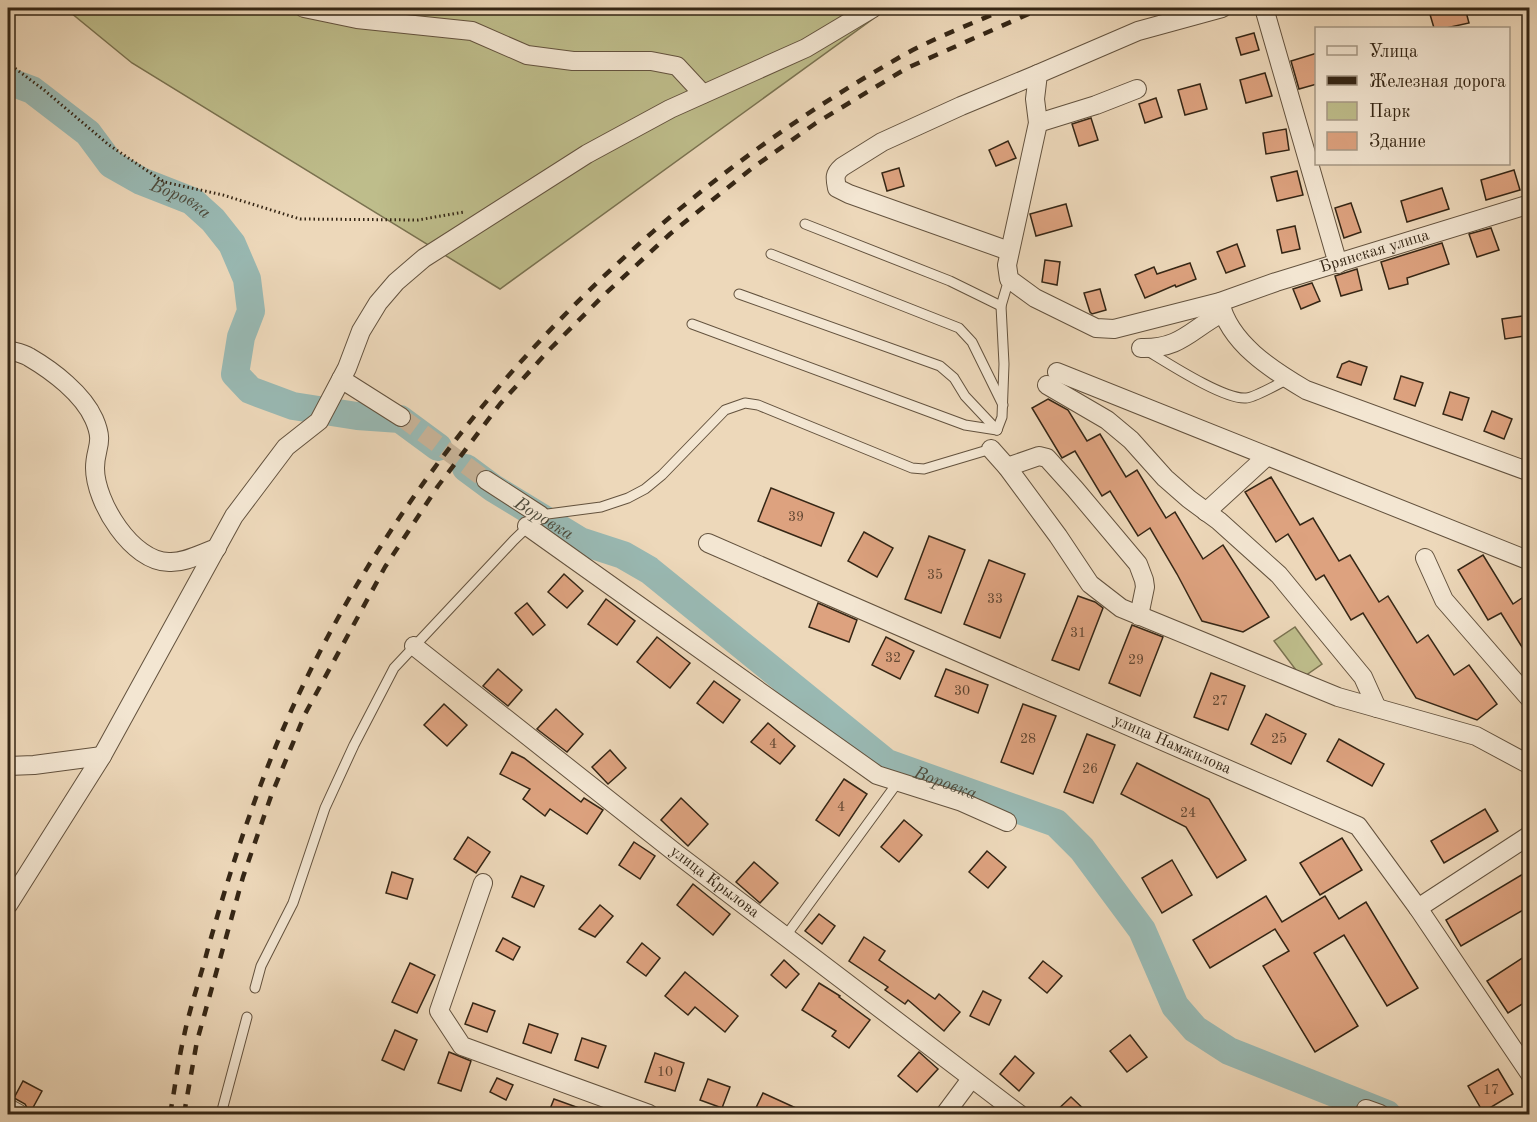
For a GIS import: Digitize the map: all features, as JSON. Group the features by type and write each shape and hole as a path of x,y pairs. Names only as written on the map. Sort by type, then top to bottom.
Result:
{"street":[{"path":"304,8 357,19 472,31 527,55 573,61 651,61 677,66 703,94"},
{"path":"8,905 102,756 234,516 286,447 319,421 341,379 361,331 378,303 396,282 424,258 587,154 703,94 806,48 873,8"},
{"path":"1008,251 849,194 837,188 835,178 837,172 882,142 961,106 1138,31 1222,8"},
{"path":"1264,8 1338,264"},
{"path":"1038,74 1035,99 1038,123 1008,251 1009,279 1035,298 1096,328 1114,329 1221,308"},
{"path":"1038,123 1096,105 1137,89"},
{"name":"Брянская улица","path":"1221,308 1276,282 1530,204"},
{"path":"1141,348 1157,348 1176,343 1221,308"},
{"path":"1221,308 1230,329 1244,343 1288,379 1306,390 1530,472"},
{"path":"8,350 27,356 60,380 77,395 94,418 101,442 95,468 101,497 115,525 135,547 150,557 168,563 217,548"},
{"path":"1377,708 1364,677 1279,575 1165,478 1131,440 1052,378 1266,457 1530,561"},
{"path":"341,379 400,417"},
{"path":"991,449 1007,467 1090,584 1121,608 1338,697 1476,736 1530,765"},
{"path":"1007,467 1039,456 1047,458 1076,489 1137,564 1145,586 1139,616"},
{"path":"1206,512 1266,457"},
{"path":"486,480 532,522 877,775 962,802 1007,822"},
{"name":"улица Намжилова","path":"708,543 1358,826 1418,908 1530,1074"},
{"path":"1425,558 1444,600 1530,699"},
{"name":"улица Крылова","path":"414,646 785,937 1019,1114"},
{"path":"8,766 102,756"},
{"path":"1418,908 1530,835"},
{"path":"483,883 439,1011 462,1046 649,1114"},
{"path":"945,1114 971,1079"},
{"path":"8,1108 19,1114"}],"lane":[{"path":"805,224 950,281 1001,306"},
{"path":"771,254 959,328 972,342 1003,405"},
{"path":"997,430 1003,405 1004,364 1001,306 1009,279"},
{"path":"739,294 940,366 954,378 965,396 997,430"},
{"path":"692,324 965,425 997,430"},
{"path":"1141,348 1204,383 1246,399 1288,379"},
{"path":"255,988 261,966 293,903 325,808 354,745 394,668 532,522 601,507 628,498 645,489 662,475 725,410 746,403 758,405 912,468 924,469 991,449"},
{"path":"785,937 898,782"},
{"path":"221,1114 247,1017"}],"path":[{"path":"8,63 109,145 164,182 224,195 300,219 418,220 474,210"}],"green space":[{"path":"65,8 888,8 500,289 132,63"},
{"path":"1295,627 1322,664 1302,678 1274,641"}],"building":[{"path":"1443,8 1465,8 1469,23 1451,27 1434,27 1429,11"},
{"path":"1254,33 1259,50 1241,55 1236,38"},
{"path":"1315,54 1315,85 1299,89 1291,61"},
{"path":"1265,73 1272,96 1246,103 1240,80"},
{"path":"1200,84 1207,109 1185,115 1178,90"},
{"path":"1156,98 1162,117 1145,123 1139,104"},
{"path":"1091,118 1098,140 1079,146 1072,124"},
{"path":"1286,129 1289,150 1266,154 1263,133"},
{"path":"1008,141 1016,158 996,166 989,150"},
{"path":"899,168 904,186 887,191 882,173"},
{"path":"1514,170 1520,190 1486,200 1481,180"},
{"path":"1297,171 1303,195 1277,201 1271,177"},
{"path":"1442,188 1449,209 1407,222 1401,201"},
{"path":"1351,203 1361,232 1344,238 1335,208"},
{"path":"1066,204 1072,226 1036,236 1030,214"},
{"path":"1295,226 1300,249 1282,253 1277,230"},
{"path":"1491,228 1499,250 1477,257 1469,234"},
{"path":"1442,243 1449,264 1407,278 1408,284 1389,289 1381,262"},
{"path":"1237,244 1245,266 1226,273 1217,252"},
{"path":"1045,260 1060,262 1057,285 1042,282"},
{"path":"1190,263 1196,279 1145,298 1135,275 1154,267 1157,274"},
{"path":"1357,269 1362,290 1341,296 1335,276"},
{"path":"1312,283 1320,301 1301,309 1293,289"},
{"path":"1100,289 1106,310 1092,314 1084,293"},
{"path":"1530,315 1530,335 1505,339 1502,319"},
{"path":"1349,361 1367,367 1361,385 1337,377 1342,364"},
{"path":"1401,376 1423,383 1415,406 1394,399"},
{"path":"1450,392 1469,398 1462,420 1443,414"},
{"path":"1048,399 1068,410 1087,441 1100,434 1126,477 1137,470 1166,518 1175,512 1203,559 1223,545 1269,617 1243,632 1202,621 1150,528 1138,536 1110,491 1102,496 1075,451 1062,458 1032,408"},
{"path":"1492,411 1512,419 1504,439 1484,431"},
{"path":"1271,477 1300,525 1313,518 1339,561 1350,555 1379,602 1388,596 1417,643 1428,635 1454,675 1469,665 1497,704 1477,720 1416,698 1363,613 1351,620 1324,575 1316,580 1288,534 1276,542 1245,492"},
{"path":"771,488 834,513 821,546 758,521"},
{"path":"864,532 893,548 877,577 848,561"},
{"path":"929,536 965,550 941,613 905,599"},
{"path":"1483,555 1513,604 1525,596 1530,603 1530,660 1501,613 1488,620 1458,570"},
{"path":"989,560 1025,574 1000,638 964,624"},
{"path":"564,574 583,591 567,608 548,592"},
{"path":"1078,596 1095,602 1103,608 1079,670 1052,660"},
{"path":"606,599 635,621 617,645 588,624"},
{"path":"527,603 545,625 533,635 515,613"},
{"path":"818,603 857,620 849,642 809,627"},
{"path":"1132,625 1163,637 1140,696 1109,683"},
{"path":"657,637 690,663 670,688 637,662"},
{"path":"886,637 914,651 900,679 872,665"},
{"path":"498,669 522,690 508,706 483,686"},
{"path":"946,669 988,685 978,713 935,696"},
{"path":"1211,673 1245,686 1228,730 1194,717"},
{"path":"714,681 740,700 723,723 697,703"},
{"path":"444,704 467,725 447,746 424,725"},
{"path":"1023,704 1056,716 1033,774 1001,762"},
{"path":"556,709 583,734 567,752 537,729"},
{"path":"1266,714 1306,734 1291,764 1251,744"},
{"path":"768,723 795,746 780,764 751,742"},
{"path":"1087,734 1115,745 1093,803 1064,792"},
{"path":"1339,739 1384,764 1372,786 1327,761"},
{"path":"610,750 626,768 608,784 592,767"},
{"path":"512,752 524,758 581,802 584,798 603,810 587,834 550,809 545,816 523,799 530,789 500,774"},
{"path":"1137,763 1209,799 1246,860 1217,878 1186,827 1121,794"},
{"path":"844,779 867,794 839,836 816,820"},
{"path":"681,798 708,824 688,846 661,820"},
{"path":"1485,809 1498,831 1444,863 1431,841"},
{"path":"904,820 922,835 899,862 881,847"},
{"path":"468,837 490,852 476,873 454,859"},
{"path":"1342,838 1362,870 1320,895 1300,863"},
{"path":"634,842 655,856 640,879 619,865"},
{"path":"987,851 1006,867 988,888 969,872"},
{"path":"1172,860 1192,895 1162,913 1142,878"},
{"path":"754,862 778,883 760,903 736,882"},
{"path":"392,872 413,879 407,899 386,893"},
{"path":"1523,874 1530,885 1530,906 1461,946 1446,920"},
{"path":"521,876 544,886 534,907 512,897"},
{"path":"693,884 730,914 713,935 677,905"},
{"path":"1266,896 1282,922 1325,896 1339,919 1366,902 1418,988 1387,1006 1344,935 1314,953 1358,1026 1315,1052 1263,966 1289,951 1275,929 1210,968 1193,940"},
{"path":"600,905 613,916 595,937 579,929"},
{"path":"819,914 835,926 822,944 805,931"},
{"path":"864,937 885,951 879,960 935,999 939,994 960,1012 944,1031 908,1000 905,1004 885,990 888,987 849,961"},
{"path":"503,938 520,947 513,960 496,951"},
{"path":"642,943 660,958 646,976 627,962"},
{"path":"1530,953 1530,999 1508,1013 1487,981"},
{"path":"784,960 799,974 786,988 771,975"},
{"path":"1043,961 1062,976 1047,993 1029,978"},
{"path":"410,963 435,975 417,1013 392,1002"},
{"path":"685,972 738,1016 725,1032 695,1007 688,1015 665,996"},
{"path":"819,983 840,996 870,1020 849,1048 832,1036 836,1031 802,1010"},
{"path":"983,991 1001,1000 989,1025 970,1016"},
{"path":"473,1003 495,1011 487,1032 465,1024"},
{"path":"529,1024 558,1034 551,1053 523,1043"},
{"path":"395,1030 417,1040 404,1070 382,1060"},
{"path":"1130,1035 1147,1057 1127,1072 1110,1051"},
{"path":"582,1038 606,1046 598,1068 575,1060"},
{"path":"449,1052 471,1061 461,1091 438,1083"},
{"path":"919,1052 938,1069 917,1092 898,1076"},
{"path":"655,1053 684,1063 675,1091 645,1082"},
{"path":"1015,1056 1034,1073 1019,1091 1000,1074"},
{"path":"1498,1069 1513,1094 1483,1112 1468,1086"},
{"path":"497,1078 513,1085 506,1100 490,1092"},
{"path":"708,1079 730,1087 722,1108 700,1100"},
{"path":"23,1081 42,1091 30,1113 25,1104 14,1098"},
{"path":"763,1093 809,1114 753,1114"},
{"path":"1071,1097 1089,1114 1053,1114"},
{"path":"554,1099 593,1113 593,1114 548,1114"}],"waterway":[{"name":"Воровка","path":"8,81 32,90 88,133 111,164 141,181 192,201 213,220 232,244 247,279 251,311 241,337 235,374 250,390 293,406 357,416 400,419 438,447"},
{"name":"Воровка","path":"466,468 493,488 580,541 623,555 649,570 887,763 1056,823 1082,849 1142,930 1175,1006 1195,1029 1229,1051 1387,1114"}],"tunnel":[{"path":"401,417 486,480"}],"railway":[{"path":"170,1114 186,1025 216,921 244,830 278,740 342,610 401,515 468,424 542,339 622,259 708,186 799,120 908,52 1007,8"},
{"path":"184,1114 197,1041 243,877 271,796 305,714 385,567 438,486 500,404 604,295 670,234 751,169 816,123 907,68 1042,8"}]}
